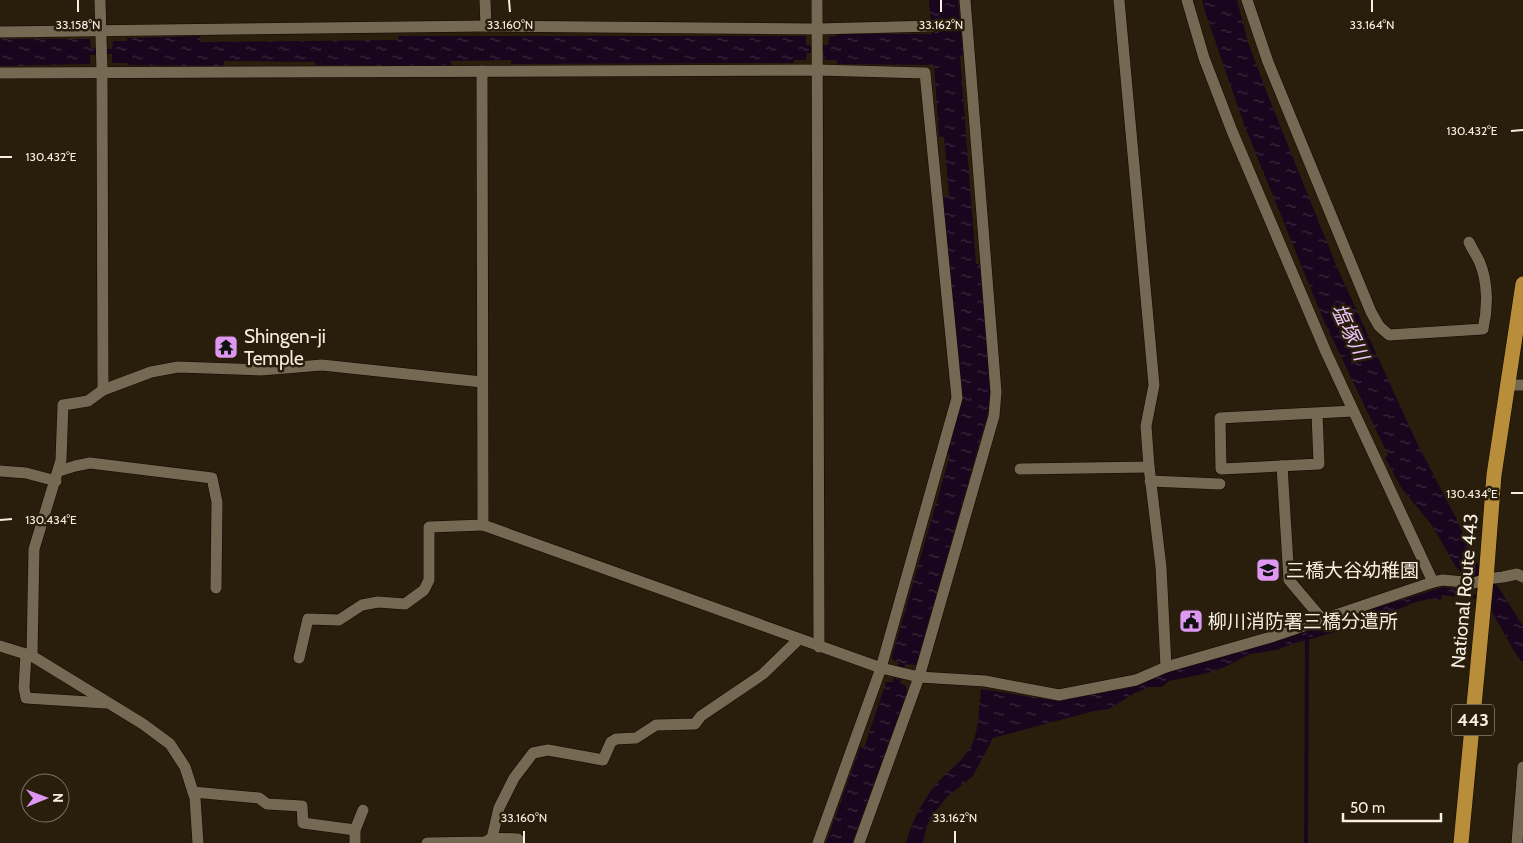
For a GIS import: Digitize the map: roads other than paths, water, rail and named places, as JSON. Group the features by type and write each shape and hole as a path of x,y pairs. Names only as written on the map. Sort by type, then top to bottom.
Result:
{"highway":[{"name":"National Route 443","path":"1461,843 1494,475 1515,385 1523,284"}],"street":[{"path":"100,0 103,390"},
{"path":"485,0 486,26"},
{"path":"817,0 819,647"},
{"path":"859,843 919,677 994,416 996,392 964,0"},
{"path":"1119,0 1154,385 1146,426 1148,467 1161,566 1166,667"},
{"path":"1188,0 1204,58 1232,131 1326,352 1438,581"},
{"path":"1247,0 1271,71 1367,303 1379,326 1389,335 1483,329 1486,315 1485,283 1480,263 1469,242"},
{"path":"0,32 486,26 817,29 933,26"},
{"path":"0,73 818,70 925,74 957,398 881,668 818,843"},
{"path":"482,71 483,525"},
{"path":"108,703 26,698 24,688 29,655 34,549 61,460 63,404 88,401 103,390 151,372 178,367 261,370 322,365 482,382"},
{"path":"1317,413 1319,464 1221,469 1220,418 1354,411"},
{"path":"0,471 57,476 75,466 90,463 212,478 217,502 216,588"},
{"path":"1282,466 1289,580 1322,619"},
{"path":"1020,469 1148,467"},
{"path":"1150,481 1220,484"},
{"path":"299,658 308,619 339,620 362,605 378,602 405,604 424,590 429,580 429,527 483,525 881,668 919,677 986,681 1059,695 1136,680 1166,667 1270,637 1438,581 1474,583 1517,574 1523,577"},
{"path":"492,838 499,808 514,778 533,753 548,750 603,760 611,742 616,739 636,738 656,726 695,724 701,716 764,674 799,639"},
{"path":"0,646 29,655 143,724 170,744 185,767 195,798 198,843"},
{"path":"1517,843 1523,766"},
{"path":"193,792 259,798 267,804 302,806 303,823 355,830"},
{"path":"355,843 355,830 363,810"},
{"path":"428,843 485,842 492,838 518,839 518,843"}],"water":[{"path":"929,0 958,0 963,55 960,56 976,264 980,264 991,393 989,409 916,665 905,664 900,683 906,686 907,693 852,843 826,843 860,747 864,748 886,682 893,682 899,663 893,660 892,656 950,455 945,454 961,399 943,197 949,196 944,137 939,137 934,65 837,64 837,60 824,60 824,52 807,53 806,60 794,60 794,63 511,64 511,60 451,61 451,66 315,65 315,62 224,61 223,66 129,65 127,63 112,63 112,54 90,55 90,64 0,66 0,39 90,39 91,48 112,49 113,41 127,41 127,38 200,36 200,42 398,40 399,36 806,36 806,45 828,45 829,37 838,34 932,34"},
{"name":"塩塚川","path":"1202,0 1237,0 1248,42 1267,93 1337,267 1417,443 1455,516 1475,561 1499,588 1523,626 1523,664 1492,612 1464,574 1456,567 1431,524 1402,489 1385,458 1388,455 1323,319 1245,127"},
{"path":"1443,587 1466,590 1465,598 1442,595 1441,600 1429,599 1413,603 1361,625 1277,650 1250,654 1225,667 1208,673 1169,681 1162,687 1149,687 1109,709 1094,711 993,738 973,776 946,798 936,811 927,825 923,843 906,843 917,814 928,794 960,761 973,742 978,723 981,689 1059,701 1134,687 1146,682 1156,674 1277,641"}],"waterway":[{"path":"1461,595 1481,598"},
{"path":"1306,843 1307,636"}],"place":[{"name":"Shingen-ji Temple","path":"226,347"},
{"name":"三橋大谷幼稚園","path":"1268,570"},
{"name":"柳川消防署三橋分遣所","path":"1191,621"}]}
